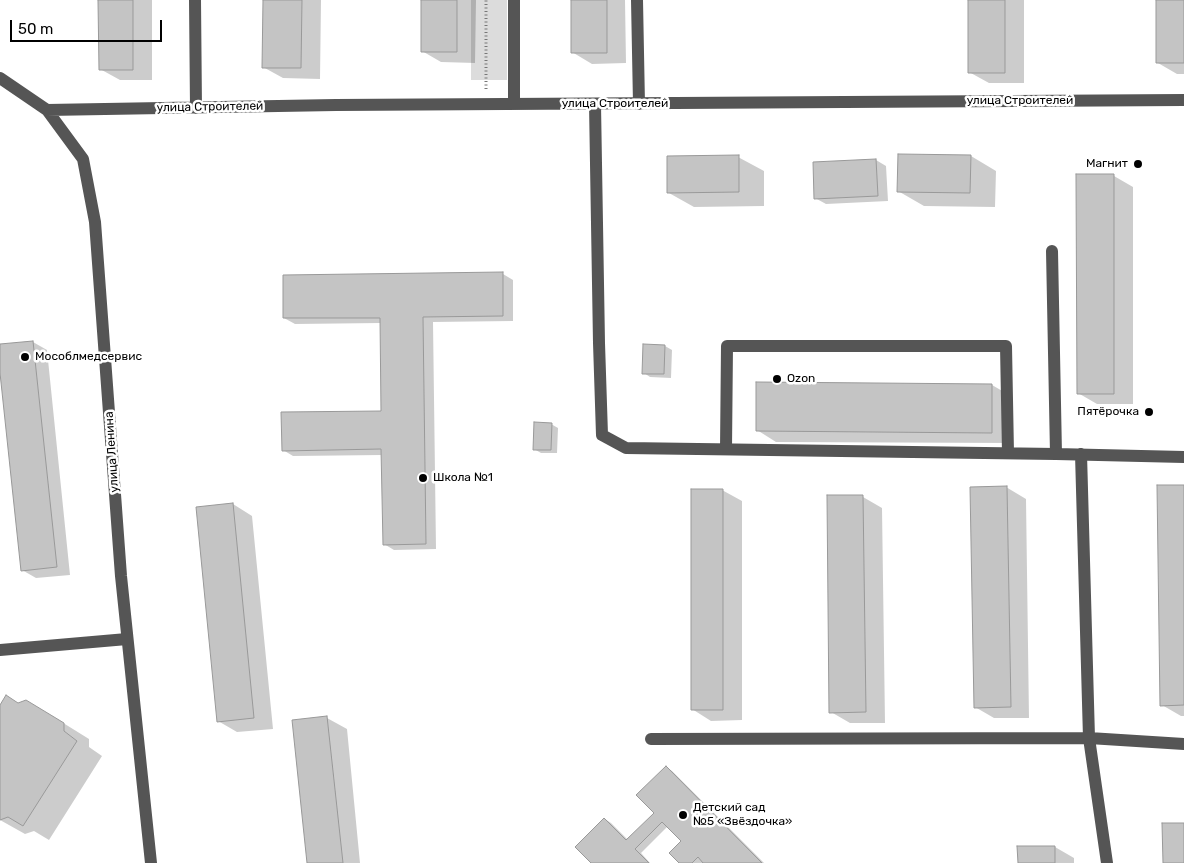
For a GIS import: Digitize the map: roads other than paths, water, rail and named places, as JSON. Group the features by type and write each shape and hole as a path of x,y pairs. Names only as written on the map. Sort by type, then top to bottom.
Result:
{"street":[{"path":"195,0 196,108"},
{"path":"514,0 514,104"},
{"path":"637,0 639,104"},
{"name":"улица Ленина","path":"0,78 46,110 83,159 95,222 121,576 151,863"},
{"name":"улица Строителей","path":"46,110 346,105 1184,100"},
{"path":"596,104 602,435 626,448 1184,457"},
{"path":"1052,251 1056,454"},
{"path":"726,449 727,346 1006,346 1008,453"},
{"path":"1081,454 1089,738 1107,863"},
{"path":"0,650 127,639"},
{"path":"652,739 1089,738 1184,744"}],"place":[{"name":"Магнит","path":"1138,164"},
{"name":"Мособлмедсервис","path":"25,357"},
{"name":"Ozon","path":"777,379"},
{"name":"Пятёрочка","path":"1149,412"},
{"name":"Школа №1","path":"423,478"},
{"name":"Детский сад №5 «Звёздочка»","path":"683,815"}]}
